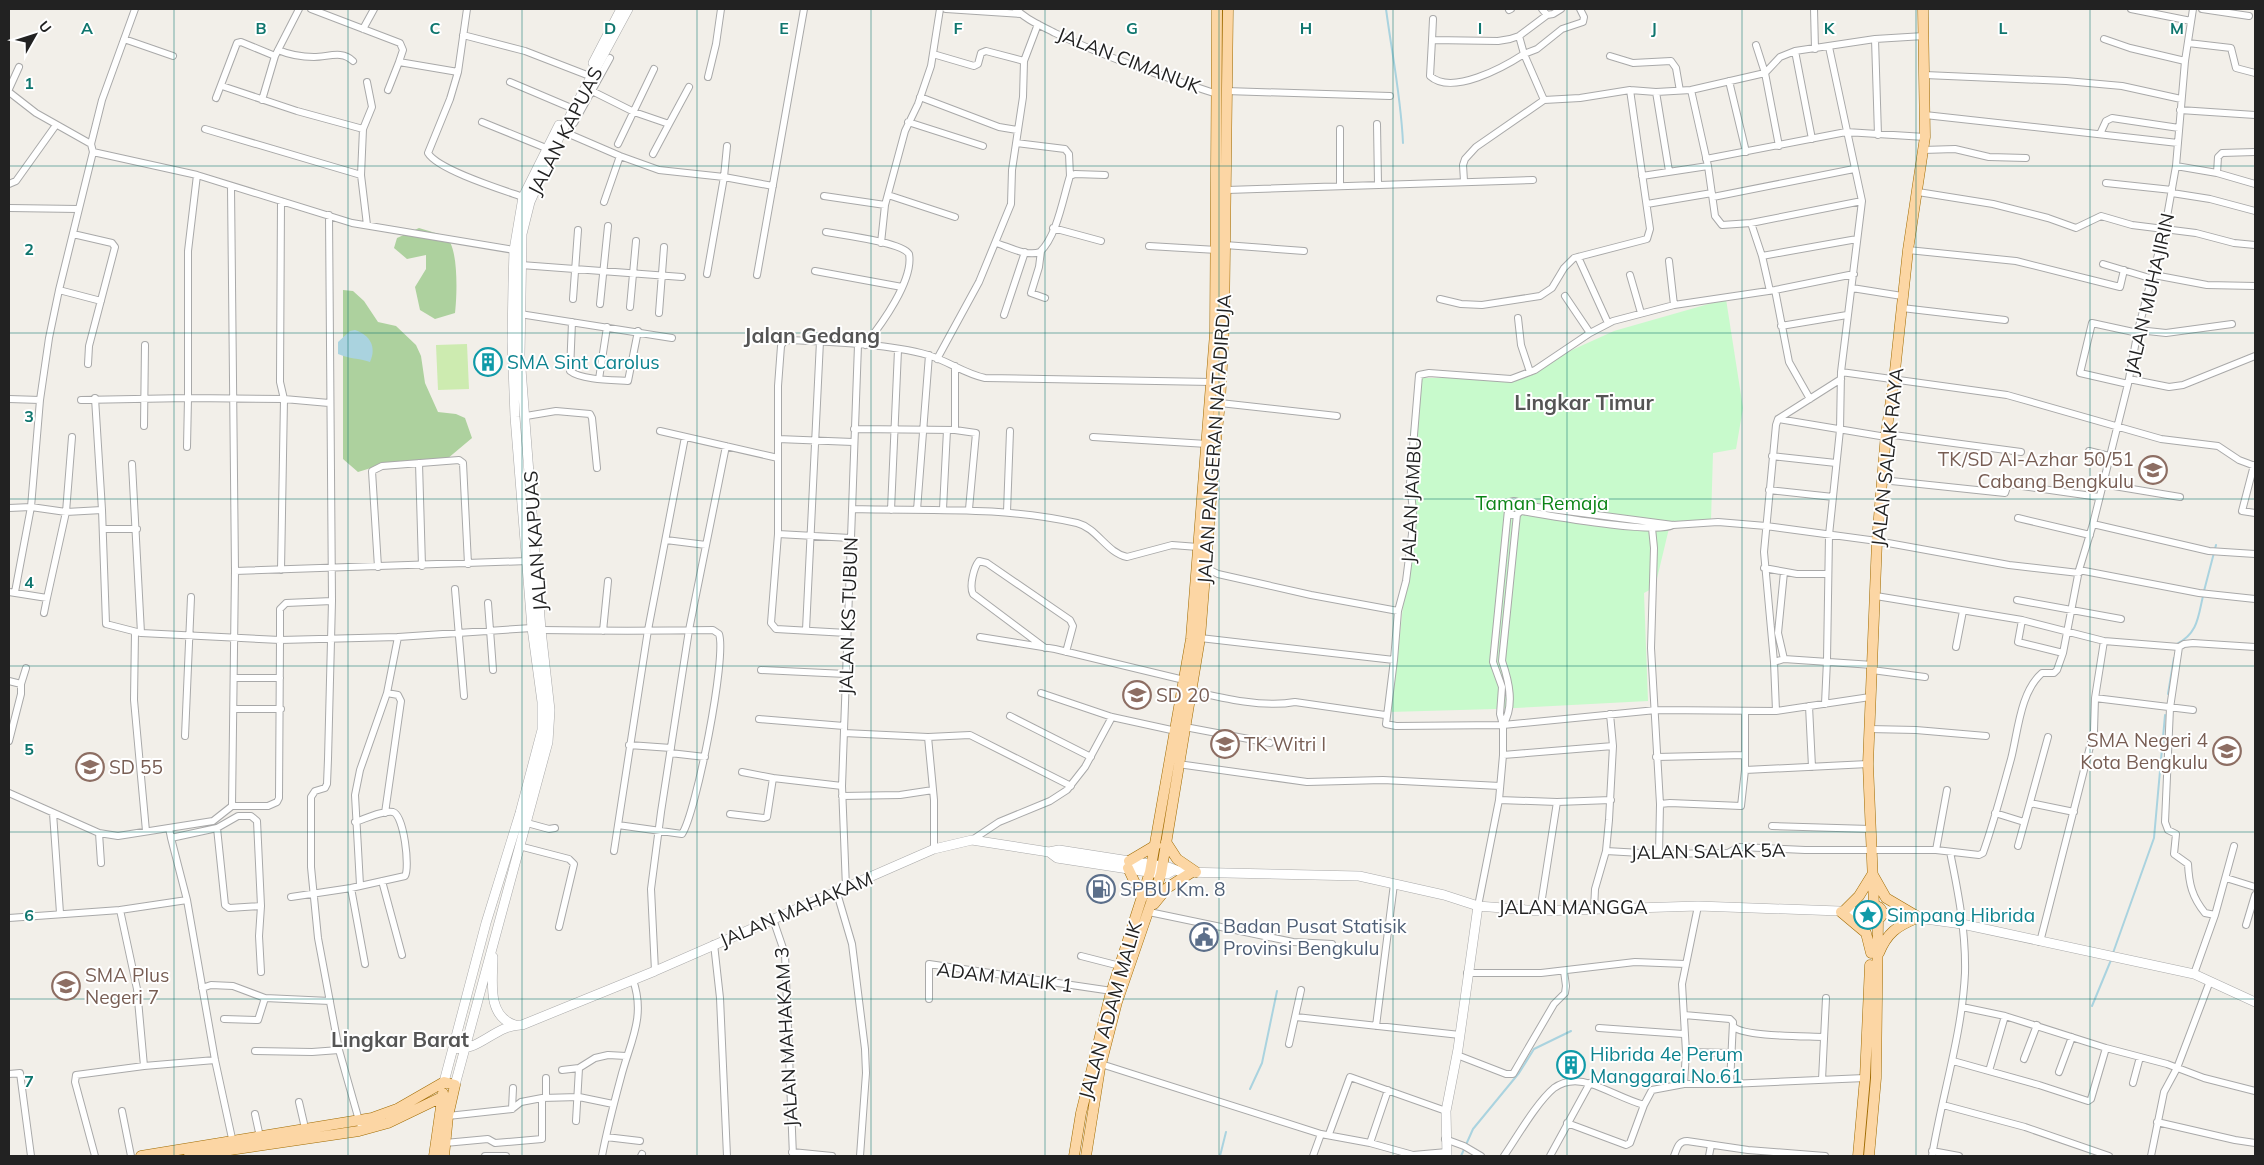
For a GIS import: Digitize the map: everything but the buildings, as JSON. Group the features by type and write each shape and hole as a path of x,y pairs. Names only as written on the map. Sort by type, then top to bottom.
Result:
{"main road":[{"name":"JALAN PANGERAN NATADIRDJA","path":"1217,9 1227,190 1221,248"},
{"name":"JALAN PANGERAN NATADIRDJA","path":"1162,870 1161,844 1181,729 1192,691 1200,638 1198,547 1207,444 1216,382 1221,248 1222,92 1228,9"},
{"name":"JALAN SALAK RAYA","path":"1874,956 1875,914 1868,764 1877,541 1886,436 1894,380 1902,296 1925,138 1924,9"},
{"name":"JALAN PANGERAN NATADIRDJA","path":"1150,868 1161,844 1178,764 1184,680 1199,595 1206,568 1220,403 1216,382"},
{"path":"1142,898 1129,864 1161,844 1194,872 1167,888 1150,910"},
{"name":"JALAN ADAM MALIK","path":"1074,1156 1081,1113 1112,991 1150,868"},
{"name":"JALAN ADAM MALIK","path":"1086,1156 1102,1064 1117,1002 1150,910 1162,870"},
{"path":"1869,1156 1876,1078 1874,956 1866,932 1842,912 1859,896 1872,874 1886,898 1919,918"},
{"path":"1858,1156 1874,956 1890,932 1919,918"},
{"path":"444,1082 448,1116 444,1156"},
{"path":"141,1156 372,1118 397,1108 444,1082 455,1085 447,1098 434,1156"},
{"path":"189,1156 235,1151 361,1131 388,1123 447,1098"}],"street":[{"path":"47,598 12,592 31,507 40,400 49,338 93,152 91,144 102,100 135,9"},
{"path":"262,100 277,53 298,9"},
{"path":"311,9 400,43 403,50 388,90"},
{"path":"364,29 374,9"},
{"path":"468,9 458,72 450,99 428,150 429,156 470,178 523,197"},
{"name":"JALAN KAPUAS","path":"455,1085 458,1049 486,923 527,823 548,742 550,710 528,561 519,462 512,341 514,250 523,197 546,148 621,9"},
{"name":"JALAN KAPUAS","path":"444,1082 458,1049 493,944 520,813 542,730 529,461 520,356 522,234 530,202 562,131 589,89 628,9"},
{"path":"708,77 716,44 721,9"},
{"path":"757,275 804,9"},
{"path":"881,242 885,205 908,122 920,97 933,54 940,9"},
{"path":"946,9 1019,11"},
{"path":"1542,9 1547,15"},
{"path":"1432,40 1498,41 1519,36 1547,15 1562,9"},
{"path":"1433,19 1430,76 1442,81 1475,80 1537,48 1550,36 1562,29 1583,22 1584,17 1580,9"},
{"path":"1814,9 1815,49"},
{"path":"2131,9 2191,20"},
{"name":"JALAN MUHAJIRIN","path":"2063,653 2079,571 2093,524 2138,332 2166,228 2176,166 2185,61 2193,9"},
{"path":"2202,9 2249,16"},
{"name":"JALAN CIMANUK","path":"1019,11 1038,24 1110,57 1222,92 1390,96"},
{"path":"937,359 979,282 1011,204 1017,130 1023,98 1024,61 1038,24"},
{"path":"463,35 525,51 587,75"},
{"path":"1519,36 1524,54 1544,100"},
{"path":"1464,181 1463,165 1465,159 1476,146 1544,100 1580,98 1630,90 1656,92 1691,90 1764,73 1780,57 1795,52 1875,39 1924,36"},
{"path":"124,39 172,56"},
{"path":"1875,39 1878,135"},
{"path":"2104,39 2130,48 2185,61"},
{"path":"216,98 237,43 241,42 294,56 342,55 353,61"},
{"path":"2188,43 2231,48 2236,68 2255,73"},
{"path":"1756,45 1764,73 1779,146"},
{"path":"1825,704 1829,535 1840,430 1841,376 1847,315 1854,274 1862,201 1829,47"},
{"path":"933,54 974,66 978,64 981,53 986,51 1024,61"},
{"path":"1795,52 1812,138"},
{"path":"1610,56 1633,63 1671,61 1676,68 1680,91"},
{"path":"574,123 589,89 610,58"},
{"path":"399,62 458,72"},
{"path":"19,68 9,90 56,125 91,144"},
{"path":"618,144 654,69"},
{"path":"1925,75 2066,81 2122,86 2181,99"},
{"path":"1729,81 1746,152"},
{"path":"367,82 372,107 363,129 361,175 367,225"},
{"path":"510,82 569,107"},
{"path":"222,86 262,100 363,129"},
{"path":"653,154 689,87"},
{"path":"589,89 634,112 669,124"},
{"path":"1440,299 1461,304 1482,305 1540,296 1552,288 1564,268 1578,257 1647,239 1650,229 1630,90"},
{"path":"1691,90 1707,162 1715,216 1722,225 1751,223 1862,201"},
{"path":"1656,92 1670,171"},
{"path":"920,97 999,127 1017,130"},
{"path":"2180,110 2255,114"},
{"path":"1925,115 2178,143"},
{"path":"2100,134 2106,121 2112,118 2179,128"},
{"path":"482,122 546,148"},
{"path":"908,122 983,146"},
{"path":"1377,124 1378,184"},
{"path":"9,184 16,181 56,125"},
{"path":"205,129 361,175"},
{"path":"1340,129 1340,186"},
{"path":"562,131 620,156 659,170 724,177 772,186"},
{"path":"1642,176 1746,152 1846,132 1925,138"},
{"path":"1016,143 1066,149 1069,154 1070,176 1065,198 1041,251 1039,267 1031,293 1045,298"},
{"path":"707,274 724,177 727,146"},
{"path":"1923,150 1954,149 1989,157 2026,158"},
{"path":"93,152 197,175 231,187 367,225 514,250"},
{"path":"2217,173 2218,157 2222,153 2255,152"},
{"path":"604,202 620,156"},
{"path":"2176,166 2217,173 2255,184"},
{"path":"1647,204 1713,195 1854,169"},
{"path":"188,447 188,250 197,175"},
{"path":"1070,176 1105,175"},
{"path":"1227,190 1533,180"},
{"path":"2106,183 2172,191 2255,211"},
{"path":"231,187 236,571 232,806"},
{"path":"1918,192 1993,204 2076,228 2101,216 2132,225 2166,228 2255,245"},
{"path":"888,195 955,217"},
{"path":"824,196 885,205"},
{"path":"281,201 280,382 284,400 281,570"},
{"path":"9,208 78,209"},
{"path":"328,215 332,601 327,784 325,788 315,791 311,797 310,837 313,894 318,938 339,1050 361,1131"},
{"path":"1751,223 1773,290 1789,362 1810,399"},
{"path":"600,304 608,226"},
{"path":"1053,228 1101,241"},
{"path":"572,299 578,230"},
{"path":"826,232 881,242 908,252 910,266 902,287 881,326 862,345"},
{"path":"73,234 114,244 89,346 88,364"},
{"path":"1762,256 1857,239"},
{"path":"630,308 636,241"},
{"path":"996,243 1025,252 1036,253 1041,251"},
{"path":"1149,246 1304,251"},
{"path":"658,313 664,247"},
{"path":"1908,250 2016,261 2120,287 2124,270"},
{"path":"1004,315 1025,252"},
{"path":"1578,257 1608,323"},
{"path":"1669,261 1674,306"},
{"path":"2104,264 2154,277 2206,285 2255,286"},
{"path":"521,265 682,277"},
{"path":"814,271 902,287"},
{"path":"1518,318 1521,345 1530,372 1608,323 1641,313 1854,274"},
{"path":"1630,275 1641,313"},
{"path":"1852,288 1902,296"},
{"path":"59,290 101,300"},
{"path":"1565,296 1590,333"},
{"path":"1902,308 2006,320"},
{"path":"520,314 638,331 672,338"},
{"path":"1782,326 1847,315"},
{"path":"572,322 570,371 574,374 599,379 628,382 638,331"},
{"path":"2232,324 2166,333 2138,332 2092,323 2080,373 2169,387 2183,385 2255,356"},
{"path":"599,379 607,327"},
{"path":"847,633 776,629 771,623 778,534 778,386 782,343 791,340 820,341 928,355 971,374 985,378 1216,382"},
{"path":"806,630 820,341"},
{"path":"144,426 145,344"},
{"name":"JALAN KS TUBUN","path":"846,888 842,786 853,442 862,345"},
{"path":"891,510 898,350"},
{"path":"917,510 928,355"},
{"path":"955,366 955,430"},
{"name":"JALAN JAMBU","path":"1386,715 1394,660 1398,611 1406,580 1412,534 1413,511 1410,483 1418,379 1421,374 1504,380 1530,372"},
{"path":"1776,712 1774,662 1764,568 1772,456 1778,420 1841,376 1894,380 2007,395 2161,440 2184,444 2210,444 2218,446 2239,460 2255,466 2242,511 2255,513"},
{"path":"81,400 95,398 188,398 329,403"},
{"path":"95,398 102,510 104,620 108,626 138,633 280,640 398,637 490,630 713,630 720,636 714,712 705,757 684,832 679,835 618,825"},
{"path":"9,399 40,400"},
{"path":"1220,403 1337,416"},
{"path":"526,416 556,411 590,414 597,468"},
{"path":"1778,420 1840,430 2021,452"},
{"path":"854,429 973,431 976,435 969,509"},
{"path":"943,509 947,430"},
{"path":"660,431 778,458"},
{"path":"1007,512 1010,431"},
{"path":"1093,436 1207,444"},
{"path":"44,613 66,512 72,437"},
{"path":"614,851 648,630 685,437"},
{"path":"778,439 853,442"},
{"path":"655,971 651,888 689,630 726,446"},
{"path":"2089,451 2109,456"},
{"path":"1772,456 1836,463"},
{"path":"378,567 372,471 377,467 459,460 463,463 468,564"},
{"path":"519,462 529,461"},
{"path":"419,463 422,566"},
{"path":"132,464 137,529 138,633 134,700 146,831"},
{"path":"1882,480 2004,493 2008,484 2099,497"},
{"path":"2102,484 2180,497"},
{"path":"1769,490 1833,497"},
{"path":"1102,1064 1325,1134 1370,1143 1413,1155 1447,1154 1445,1139 1446,1111 1457,1055 1467,973 1478,906 1500,786 1503,755 1503,725 1500,714 1502,687 1493,662 1508,505 1512,501 1517,501 1520,510 1502,661 1510,684 1508,716 1503,725"},
{"path":"9,508 31,507 66,512 102,510"},
{"path":"852,508 891,510 969,509 1007,512 1079,524 1096,534 1120,556 1133,556 1172,545 1198,547"},
{"path":"1508,510 1512,514 1520,510 1673,525 1718,522 1766,526 1877,541 2009,565 2079,571 2199,593 2255,599"},
{"path":"1520,510 1652,528 1668,528 1673,525"},
{"path":"2018,518 2090,535"},
{"path":"2093,524 2218,552 2255,554"},
{"path":"1652,528 1654,548 1651,648 1660,804 1659,854"},
{"path":"102,529 137,529"},
{"path":"778,534 850,538"},
{"path":"666,540 706,545"},
{"path":"1045,648 973,594 971,590 976,564 979,560 987,562 1070,620 1073,626 1066,652"},
{"path":"236,571 528,561"},
{"path":"1206,568 1218,574 1312,595 1398,611"},
{"path":"1764,568 1784,572 1828,574"},
{"path":"1784,572 1778,633 1784,659"},
{"path":"603,631 608,581"},
{"path":"455,589 464,696"},
{"path":"1876,596 2022,620 2104,641 2178,647 2193,643 2255,647"},
{"path":"185,736 191,597"},
{"path":"2017,600 2121,619"},
{"path":"9,793 99,833 118,836 213,821 232,806 268,806 277,802 280,710 280,608 286,603 332,601"},
{"path":"488,603 493,670"},
{"path":"1956,647 1963,611"},
{"path":"2022,620 2018,642 2063,653 2057,670 2042,673 2038,676 2025,701 1995,812 2024,822"},
{"path":"360,885 355,795 360,770 387,693 398,637"},
{"path":"980,637 1066,652 1184,680"},
{"path":"1200,638 1394,660"},
{"path":"2040,942 2094,731 2095,698 2104,641"},
{"path":"2178,647 2170,708 2165,822 2168,830 2176,834 2174,854 2188,864 2189,884 2197,903 2205,913 2215,915"},
{"path":"1774,662 1784,659 1827,660 1925,677"},
{"path":"9,741 26,668"},
{"path":"761,670 846,674"},
{"path":"234,678 280,678"},
{"path":"9,681 21,684"},
{"path":"1192,691 1218,697 1280,705 1295,702 1386,715 1386,724 1396,726 1503,725 1656,710 1776,712 1870,697"},
{"path":"385,813 401,700 398,695 387,693"},
{"path":"1041,694 1112,717 1270,743"},
{"path":"2095,698 2193,710"},
{"path":"1809,706 1812,767"},
{"path":"234,709 280,710"},
{"path":"1660,804 1736,807 1742,804 1745,712"},
{"path":"1594,910 1596,882 1606,851 1611,800 1613,746 1610,714"},
{"path":"1010,716 1090,757"},
{"path":"972,840 999,822 1050,801 1071,786 1090,757 1112,717"},
{"path":"758,718 844,730 928,737 970,735 1071,786"},
{"path":"1869,729 1916,730 1986,736"},
{"path":"928,737 933,790 934,849"},
{"path":"2018,846 2048,737"},
{"path":"629,745 705,757"},
{"path":"1503,755 1613,746"},
{"path":"1656,756 1745,755"},
{"path":"1178,764 1307,782 1383,780 1500,786"},
{"path":"1744,770 1868,764"},
{"path":"742,772 773,778 842,786"},
{"path":"730,814 764,818 767,816 773,778"},
{"path":"842,796 900,795 933,790"},
{"path":"1936,850 1946,790"},
{"path":"1498,800 1557,802 1611,800"},
{"path":"1540,911 1557,802"},
{"path":"2030,803 2074,812"},
{"name":"JALAN SALAK 5A","path":"1606,851 1659,854 1721,853 1739,847 1871,851 1936,850 1979,855 1983,853 1995,812"},
{"path":"53,813 60,913"},
{"path":"291,897 351,888 405,876 407,870 402,823 395,813 385,813 355,822"},
{"path":"171,838 217,828 238,816 251,816 257,821 261,906 259,936 260,972"},
{"path":"527,823 549,829 555,828"},
{"path":"1772,826 1870,829"},
{"path":"169,828 187,900 215,1060 235,1151"},
{"path":"217,828 225,905 230,908 261,906"},
{"path":"99,833 101,863"},
{"name":"JALAN MAHAKAM","path":"458,1049 484,1044 518,1025 655,971 934,849 972,840 1049,852 1057,858 1129,864"},
{"path":"519,846 569,859 574,864 560,927"},
{"path":"2194,974 2215,915 2234,846"},
{"path":"1950,852 1962,924 1965,971 1962,1007 1953,1061 1932,1154 1959,1156"},
{"name":"JALAN MANGGA","path":"1129,864 1162,870 1194,872 1359,876 1444,895 1478,906 1540,911 1698,906 1842,912 1919,918 1962,924 2098,955 2194,974 2255,1002"},
{"path":"2226,878 2255,887"},
{"path":"382,881 402,955"},
{"path":"1376,1026 1394,884"},
{"path":"351,888 366,964"},
{"path":"837,893 852,944 865,1050 866,1073 860,1156"},
{"path":"2246,925 2255,894"},
{"path":"9,918 120,910 187,900"},
{"path":"1684,1084 1686,1052 1683,1034 1682,984 1698,906"},
{"path":"120,910 137,989 144,1066"},
{"path":"1150,910 1292,942 1332,944"},
{"name":"JALAN MAHAKAM 3","path":"773,919 785,954 793,1154"},
{"path":"493,944 493,998 503,1020 518,1025"},
{"path":"714,944 723,1037 727,1156"},
{"path":"1081,956 1120,966"},
{"path":"1467,973 1518,974 1564,971 1635,962 1685,964"},
{"name":"ADAM MALIK 1","path":"929,999 930,964 1112,991"},
{"path":"1457,1055 1506,1074 1513,1074 1554,1004 1565,992 1564,971"},
{"path":"602,1156 613,1104 626,1056 633,1045 637,1026 636,990 633,980"},
{"path":"2151,1156 2164,1092 2177,1068 2210,981"},
{"path":"202,988 211,985 239,987 265,998 330,1001"},
{"path":"1290,1044 1301,990"},
{"path":"224,1019 258,1020 265,998"},
{"path":"1822,1080 1826,998"},
{"path":"1962,1007 2037,1025 2204,1078 2255,1091"},
{"path":"1684,1014 1730,1019 1734,1027 1742,1032 1824,1037"},
{"path":"1989,1070 2005,1016"},
{"path":"1296,1017 1460,1035"},
{"path":"2024,1059 2037,1025"},
{"path":"1730,1084 1734,1027"},
{"path":"1599,1028 1683,1034"},
{"path":"2059,1072 2072,1037"},
{"path":"1953,1061 1989,1070 2088,1101 2091,1099 2106,1048"},
{"path":"255,1051 312,1052 339,1050"},
{"path":"1686,1052 1731,1052"},
{"path":"562,1070 579,1068 596,1058 611,1055 626,1056"},
{"path":"2134,1083 2140,1057"},
{"path":"95,1156 75,1077 78,1074 215,1060"},
{"path":"576,1121 579,1096 579,1068"},
{"path":"9,1074 20,1073 31,1156"},
{"path":"445,1142 488,1139 495,1143 542,1139 546,1078"},
{"path":"1313,1156 1325,1134 1348,1078 1446,1111"},
{"path":"1568,1123 1626,1145 1630,1143 1649,1092 1652,1090 1684,1084 1730,1084 1865,1078"},
{"path":"1504,1156 1553,1089 1572,1081 1590,1084 1644,1105"},
{"path":"1550,1156 1590,1084"},
{"path":"512,1109 513,1088"},
{"path":"1370,1143 1388,1090"},
{"path":"448,1116 512,1109 521,1102 544,1098 579,1096 613,1104"},
{"path":"299,1102 305,1128"},
{"path":"1943,1105 2025,1127 2109,1156"},
{"path":"122,1111 131,1156"},
{"path":"255,1114 260,1136"},
{"path":"2157,1122 2255,1143"},
{"path":"606,1137 640,1141"},
{"path":"1445,1139 1466,1147 1481,1156"},
{"path":"1674,1156 1677,1146 1684,1141 1748,1153 1825,1156"},
{"path":"1710,1156 1711,1145"},
{"path":"793,1154 832,1156"},
{"path":"485,1156 506,1156"}],"green space":[{"path":"419,228 446,237 450,242 455,261 455,313 435,319 420,310 415,287 426,269 426,255 407,259 394,248 397,238"},
{"path":"343,290 353,291 364,301 378,322 396,326 416,345 421,356 425,383 438,412 456,414 465,418 472,438 447,459 387,463 358,472 343,459"},
{"name":"Taman Remaja","path":"1726,299 1743,408 1736,449 1713,453 1711,521 1670,524 1655,587 1644,593 1648,701 1495,709 1389,712 1399,643 1412,523 1414,485 1410,432 1421,378 1510,378 1614,331"},
{"path":"467,344 469,389 438,390 436,345"}],"water":[{"path":"355,330 365,335 371,342 373,351 370,362 338,354 338,342 350,331"}],"waterway":[{"path":"1386,9 1403,143"},
{"path":"2204,591 2216,545"},
{"path":"2177,644 2184,640 2193,630 2203,596"},
{"path":"2168,694 2174,658"},
{"path":"2113,953 2154,838 2165,715"},
{"path":"2092,1006 2111,960"},
{"path":"1250,1089 1262,1063 1277,991"},
{"path":"1461,1156 1473,1129 1519,1073 1534,1049 1571,1031"},
{"path":"1220,1156 1226,1132"}],"place":[{"name":"SMA Sint Carolus","path":"488,362"},
{"name":"TK/SD Al-Azhar 50/51 Cabang Bengkulu","path":"2153,470"},
{"name":"SD 20","path":"1137,695"},
{"name":"TK Witri I","path":"1225,744"},
{"name":"SMA Negeri 4 Kota Bengkulu","path":"2227,751"},
{"name":"SD 55","path":"90,767"},
{"name":"SPBU Km. 8","path":"1101,889"},
{"name":"Simpang Hibrida","path":"1868,915"},
{"name":"Badan Pusat Statisik Provinsi Bengkulu","path":"1204,937"},
{"name":"SMA Plus Negeri 7","path":"66,986"},
{"name":"Hibrida 4e Perum Manggarai No.61","path":"1571,1065"}],"district":[{"name":"Jalan Gedang","path":"812,335"},
{"name":"Lingkar Timur","path":"1584,402"},
{"name":"Lingkar Barat","path":"400,1039"}]}
